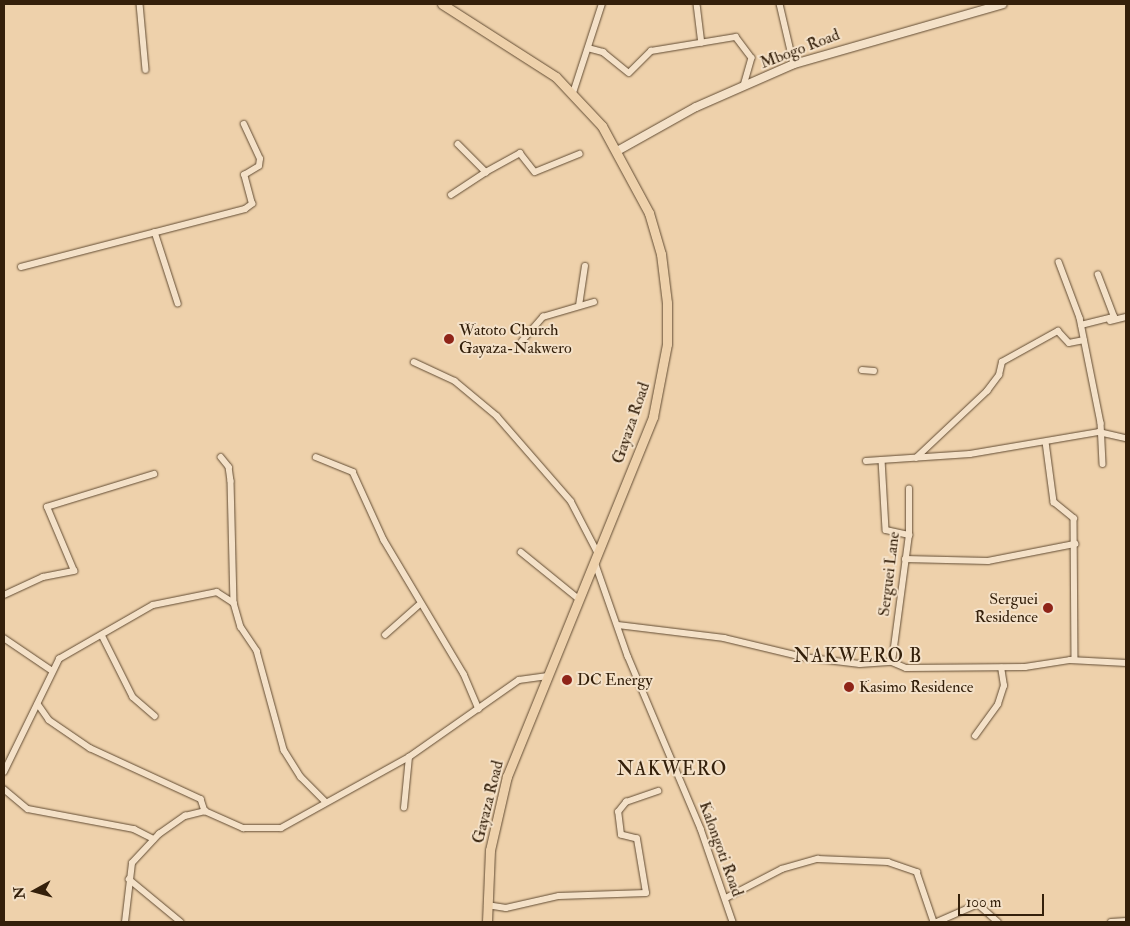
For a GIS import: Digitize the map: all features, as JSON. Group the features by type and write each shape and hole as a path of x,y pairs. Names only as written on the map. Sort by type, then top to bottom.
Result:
{"main road":[{"name":"Gayaza Road","path":"444,4 520,51 573,93 618,150 656,232 667,303 667,344 653,417 546,676 507,776 495,824 487,922"},
{"name":"Mbogo Road","path":"618,150 744,86 794,64 1003,4"}],"street":[{"path":"140,4 146,70"},
{"path":"573,93 602,4"},
{"path":"697,4 702,44"},
{"path":"780,4 794,64"},
{"path":"588,48 602,52 629,73 652,51 736,38 743,42 752,68 743,77 744,86"},
{"path":"21,267 252,204 243,182 260,159 244,124"},
{"path":"458,144 486,172"},
{"path":"451,195 520,153 534,172 579,154"},
{"path":"155,232 178,303"},
{"path":"1060,262 1083,332 1101,423 1099,432 1103,464"},
{"path":"579,306 585,266"},
{"path":"1081,325 1114,317 1098,275"},
{"path":"522,341 543,317 594,302"},
{"path":"1083,332 1088,324 1126,317"},
{"path":"916,458 986,391 999,375 1002,362 1058,331 1069,343 1084,340"},
{"name":"Kalongoti Road","path":"414,362 455,381 497,416 566,494 596,557 618,625 726,898 733,922"},
{"path":"862,370 874,371"},
{"path":"866,461 916,458 1046,442 1099,432 1126,438"},
{"path":"1046,442 1054,502 1074,518 1075,660"},
{"path":"221,457 229,467 231,481 234,603 241,627 257,650 284,750 301,777 326,802"},
{"path":"316,457 353,472 419,605 464,674 479,709"},
{"path":"882,460 886,530 909,535"},
{"path":"4,595 42,577 74,571 47,507 154,474"},
{"name":"Serguei Lane","path":"892,662 909,535 909,489"},
{"path":"905,559 988,561 1075,544"},
{"path":"521,552 579,599"},
{"path":"4,772 38,704 51,670 59,659 159,603 217,592 234,603"},
{"path":"385,635 419,605"},
{"path":"618,625 724,638 803,657 860,664 892,662 922,669 1001,668 1075,660 1126,663"},
{"path":"102,635 133,698 155,716"},
{"path":"4,638 51,670"},
{"path":"975,736 998,704 1004,686 1001,668"},
{"path":"125,922 128,880 132,863 154,839 185,816 205,812 243,828 272,830 409,757 519,680 546,676"},
{"path":"38,704 49,720 90,748 201,799 205,812"},
{"path":"404,808 409,757"},
{"path":"4,789 28,809 134,828 154,839"},
{"path":"487,905 506,908 559,896 646,893 637,839 621,835 618,812 626,802 658,791"},
{"path":"726,898 782,869 818,859 888,862 917,872 936,922 978,904 998,922"},
{"path":"128,880 181,922"},
{"path":"1112,922 1126,920"}],"place":[{"name":"Watoto Church Gayaza-Nakwero","path":"449,339"},
{"name":"Serguei Residence","path":"1048,608"},
{"name":"DC Energy","path":"567,680"},
{"name":"Kasimo Residence","path":"849,687"}],"district":[{"name":"NAKWERO B","path":"858,657"},
{"name":"NAKWERO","path":"672,770"}]}
